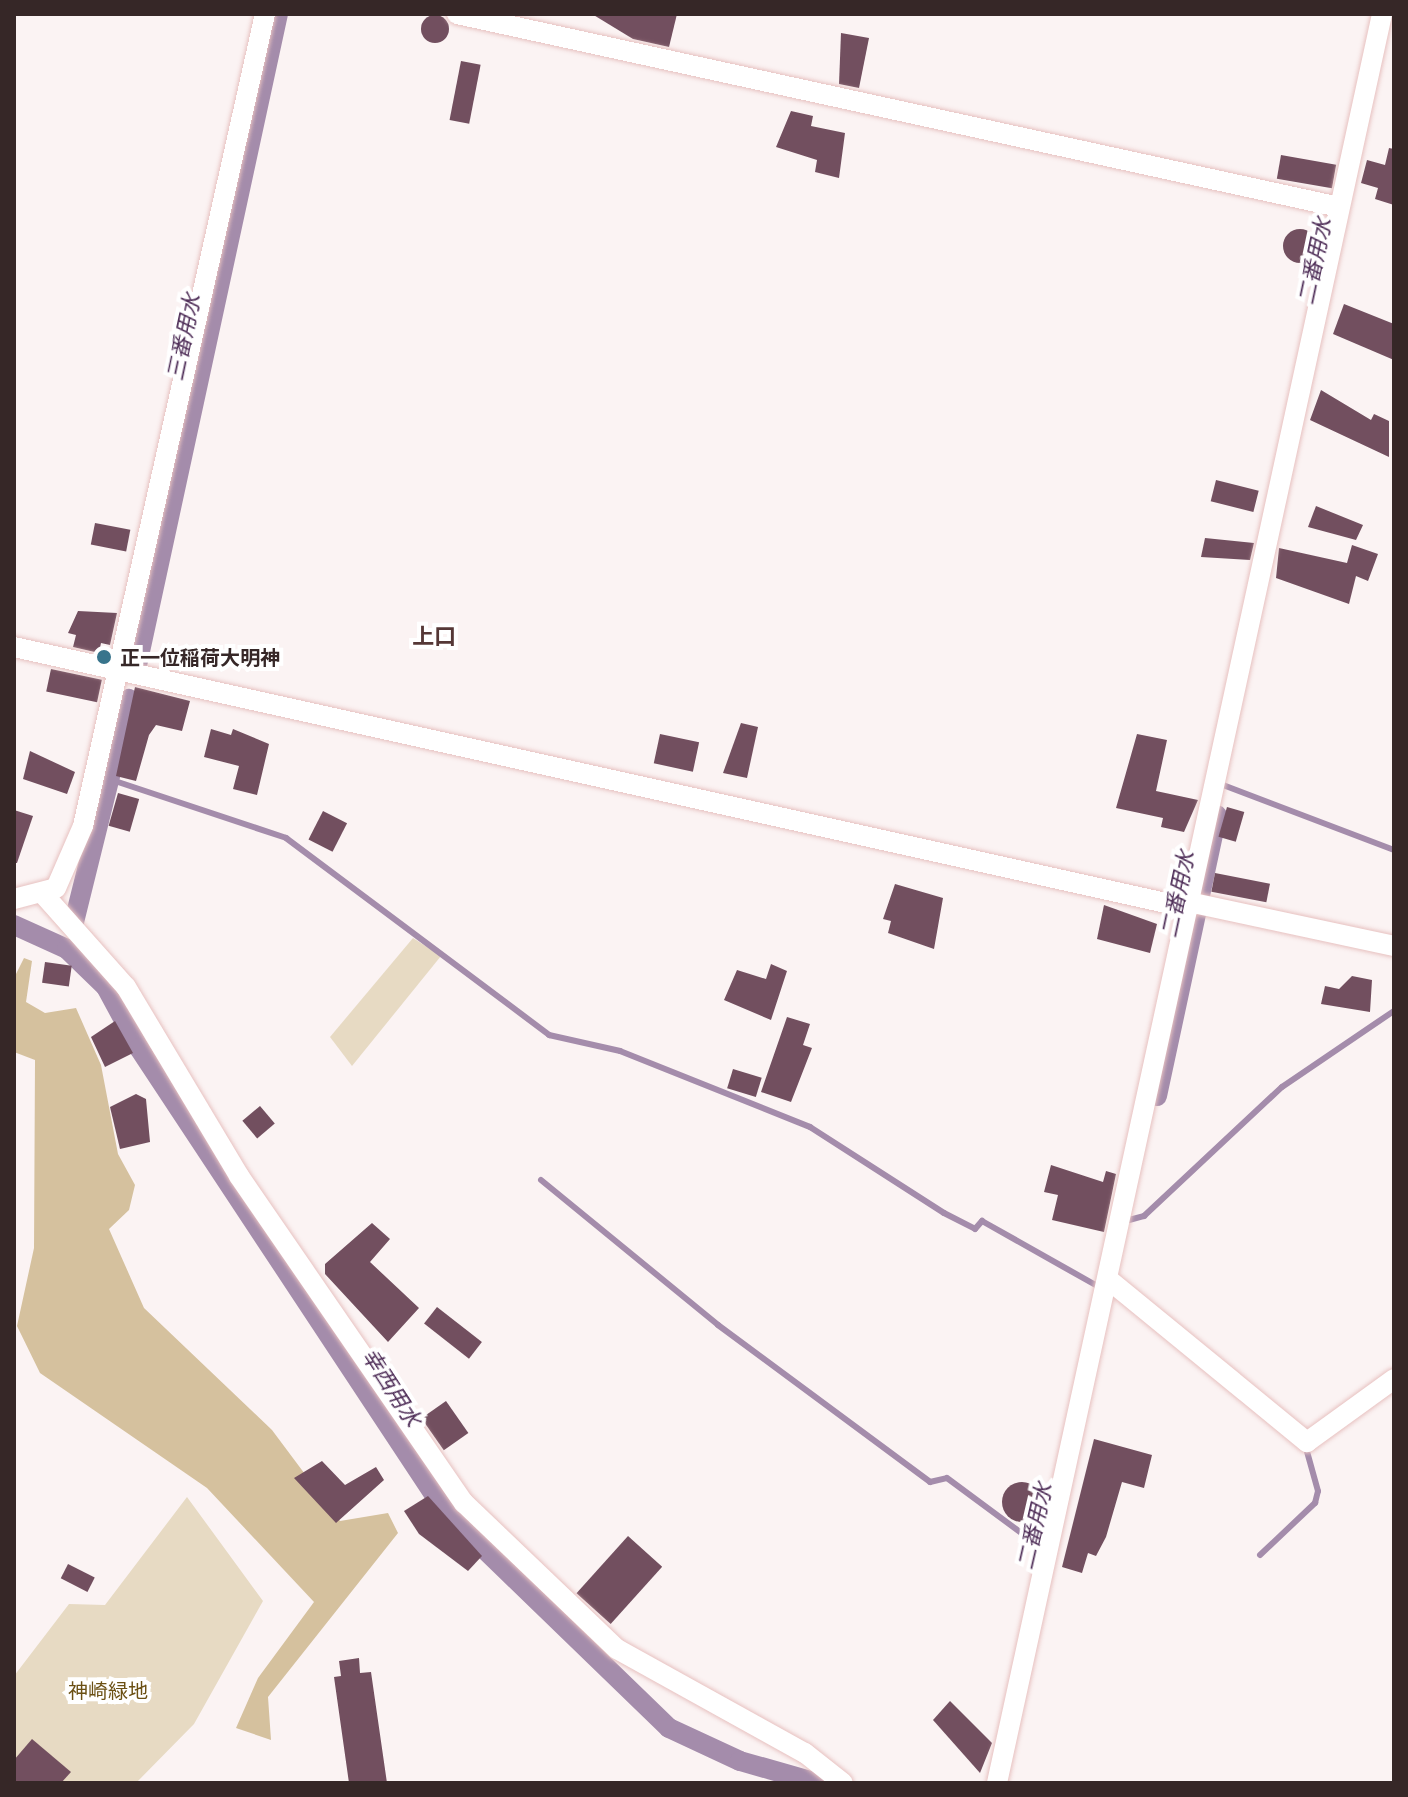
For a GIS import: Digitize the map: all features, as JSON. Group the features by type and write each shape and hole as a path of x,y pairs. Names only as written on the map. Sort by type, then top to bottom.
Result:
{"street":[{"path":"14,899 44,895 62,880 75,848 121,672 265,14"},
{"path":"457,14 1339,207"},
{"path":"997,1783 1194,904 1382,14"},
{"path":"14,647 1394,946"},
{"path":"44,895 126,987 239,1176 454,1491 595,1632 639,1664 805,1753 843,1783"},
{"path":"1109,1280 1307,1442 1394,1379"}],"green space":[{"path":"413,938 441,956 352,1066 330,1037"},
{"name":"神崎緑地","path":"187,1497 263,1601 194,1724 136,1783 14,1783 14,1676 69,1604 105,1605"}],"shaded area":[{"path":"24,958 32,961 26,1002 45,1013 76,1008 101,1065 118,1154 135,1185 129,1210 109,1229 144,1308 272,1430 340,1521 388,1513 398,1533 268,1697 271,1740 236,1728 258,1678 314,1602 207,1488 40,1373 17,1326 34,1248 35,1060 14,1052 14,978"}],"building":[{"path":"592,14 677,14 669,47 633,39"},
{"path":"435,15 445,19 449,29 445,39 435,43 425,39 421,29 425,19"},
{"path":"841,33 869,38 859,88 839,84"},
{"path":"461,61 481,65 469,124 450,120"},
{"path":"791,111 813,116 811,126 845,133 839,178 815,172 817,160 776,147"},
{"path":"1389,148 1394,149 1394,205 1375,199 1378,188 1361,183 1367,160 1385,165"},
{"path":"1281,155 1336,165 1332,188 1277,179"},
{"path":"1300,229 1312,234 1317,246 1312,258 1300,263 1288,258 1283,246 1288,234"},
{"path":"1344,304 1394,324 1394,360 1333,334"},
{"path":"1321,390 1371,420 1374,414 1389,421 1389,457 1310,420"},
{"path":"1216,480 1259,491 1253,512 1211,501"},
{"path":"1316,506 1363,525 1356,540 1308,527"},
{"path":"95,523 130,530 126,551 91,545"},
{"path":"1205,538 1254,543 1250,560 1201,557"},
{"path":"1352,545 1378,554 1368,581 1356,576 1349,604 1276,578 1279,548 1347,563"},
{"path":"78,611 117,613 110,645 101,643 99,653 73,647 76,635 68,633"},
{"path":"51,669 102,680 97,702 46,691"},
{"path":"135,687 190,701 182,731 156,725 149,735 136,781 116,776"},
{"path":"741,723 758,727 747,778 723,773"},
{"path":"211,729 231,735 233,729 269,744 257,795 233,789 239,766 204,757"},
{"path":"660,734 699,742 693,772 654,763"},
{"path":"1137,734 1167,740 1156,791 1198,800 1184,832 1161,827 1163,818 1116,808"},
{"path":"30,751 75,772 67,794 23,779"},
{"path":"118,793 139,799 130,832 109,826"},
{"path":"1227,807 1244,812 1236,842 1218,837"},
{"path":"14,810 33,816 17,863 14,863"},
{"path":"323,811 347,823 333,852 308,840"},
{"path":"1215,873 1270,884 1266,902 1211,892"},
{"path":"895,884 943,898 934,949 888,933 891,921 883,919"},
{"path":"1104,905 1157,924 1150,953 1097,939"},
{"path":"45,962 72,966 69,987 42,983"},
{"path":"771,964 787,971 771,1020 724,1000 737,970 766,979"},
{"path":"1352,976 1372,980 1370,1012 1321,1004 1325,986 1339,989"},
{"path":"787,1017 810,1024 803,1045 812,1048 791,1102 761,1092"},
{"path":"115,1021 133,1053 105,1067 91,1037"},
{"path":"733,1069 762,1078 756,1097 727,1088"},
{"path":"136,1094 146,1099 150,1142 120,1149 110,1107"},
{"path":"260,1106 275,1124 257,1138 242,1121"},
{"path":"1051,1165 1103,1182 1106,1171 1116,1174 1104,1232 1052,1220 1058,1195 1044,1192"},
{"path":"372,1223 390,1239 370,1262 419,1308 388,1342 325,1274 325,1264"},
{"path":"437,1307 482,1342 469,1359 424,1324"},
{"path":"446,1401 468,1433 444,1450 421,1418"},
{"path":"1094,1439 1152,1455 1144,1488 1122,1482 1106,1537 1096,1556 1088,1553 1082,1573 1062,1567"},
{"path":"322,1461 345,1485 376,1467 384,1480 336,1523 294,1478"},
{"path":"1022,1482 1036,1488 1042,1502 1036,1516 1022,1522 1008,1516 1002,1502 1008,1488"},
{"path":"428,1496 482,1556 468,1571 419,1534 404,1511"},
{"path":"628,1536 662,1567 611,1624 576,1593"},
{"path":"68,1564 95,1578 87,1592 61,1578"},
{"path":"359,1658 360,1673 371,1672 387,1783 349,1783 334,1677 341,1676 339,1661"},
{"path":"950,1701 992,1743 980,1773 933,1720"},
{"path":"32,1739 71,1772 61,1783 14,1783 14,1760"}],"waterway":[{"name":"三番用水","path":"136,670 278,14"},
{"name":"三番用水","path":"73,926 129,699"},
{"path":"109,779 286,838 549,1035 620,1051 810,1127 944,1213 975,1229 982,1221 1101,1288"},
{"path":"1223,785 1394,850"},
{"name":"二番用水","path":"1157,1096 1217,815"},
{"name":"幸西用水","path":"14,925 67,949 106,987 139,1048 445,1511 669,1728 740,1761 818,1783"},
{"path":"1129,1220 1144,1216 1282,1087 1394,1011"},
{"path":"541,1180 718,1325 930,1482 947,1478 1039,1546"},
{"path":"1260,1555 1315,1503 1318,1491 1306,1448"}],"place":[{"name":"正一位稲荷大明神","path":"104,657"}],"district":[{"name":"上口","path":"434,636"}]}
